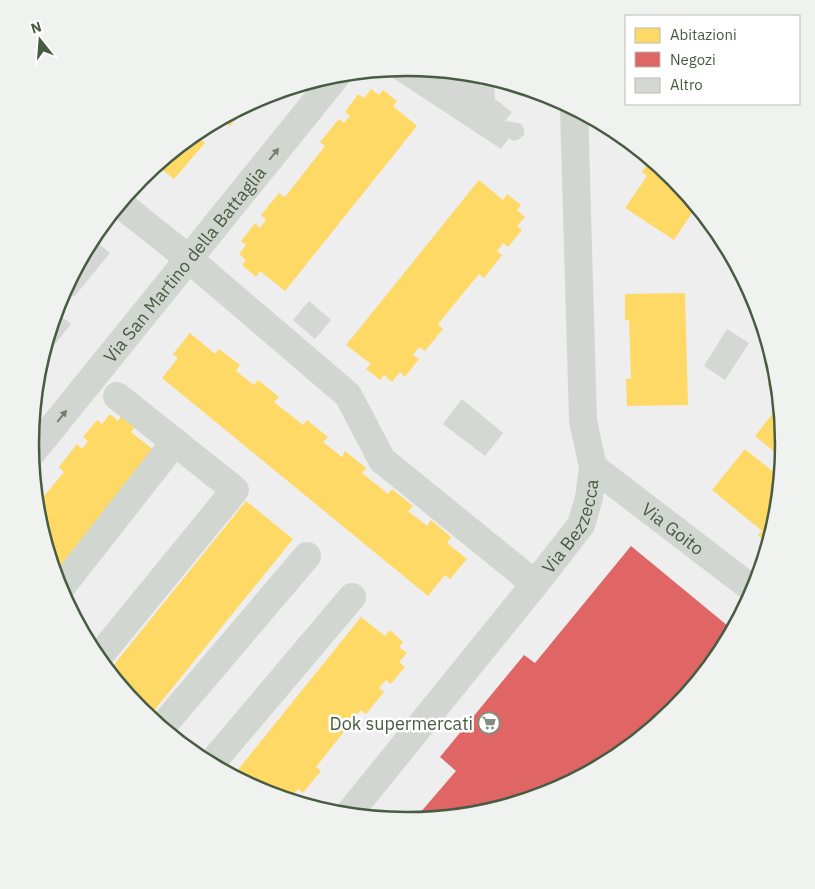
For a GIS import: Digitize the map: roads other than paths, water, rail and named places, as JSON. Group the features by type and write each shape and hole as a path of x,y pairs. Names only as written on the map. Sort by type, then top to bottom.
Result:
{"street":[{"name":"Via San Martino della Battaglia","path":"39,444 330,84"},
{"name":"Via Bezzecca","path":"353,809 581,525 589,498 592,467 583,421 574,116"},
{"path":"124,208 189,259 348,395 382,460 535,584"},
{"path":"103,652 235,490 117,396"},
{"path":"66,583 174,442"},
{"name":"Via Goito","path":"592,467 748,586"},
{"path":"165,723 308,556"},
{"path":"215,759 352,597"}],"place":[{"name":"Dok supermercati","path":"489,723"}]}
